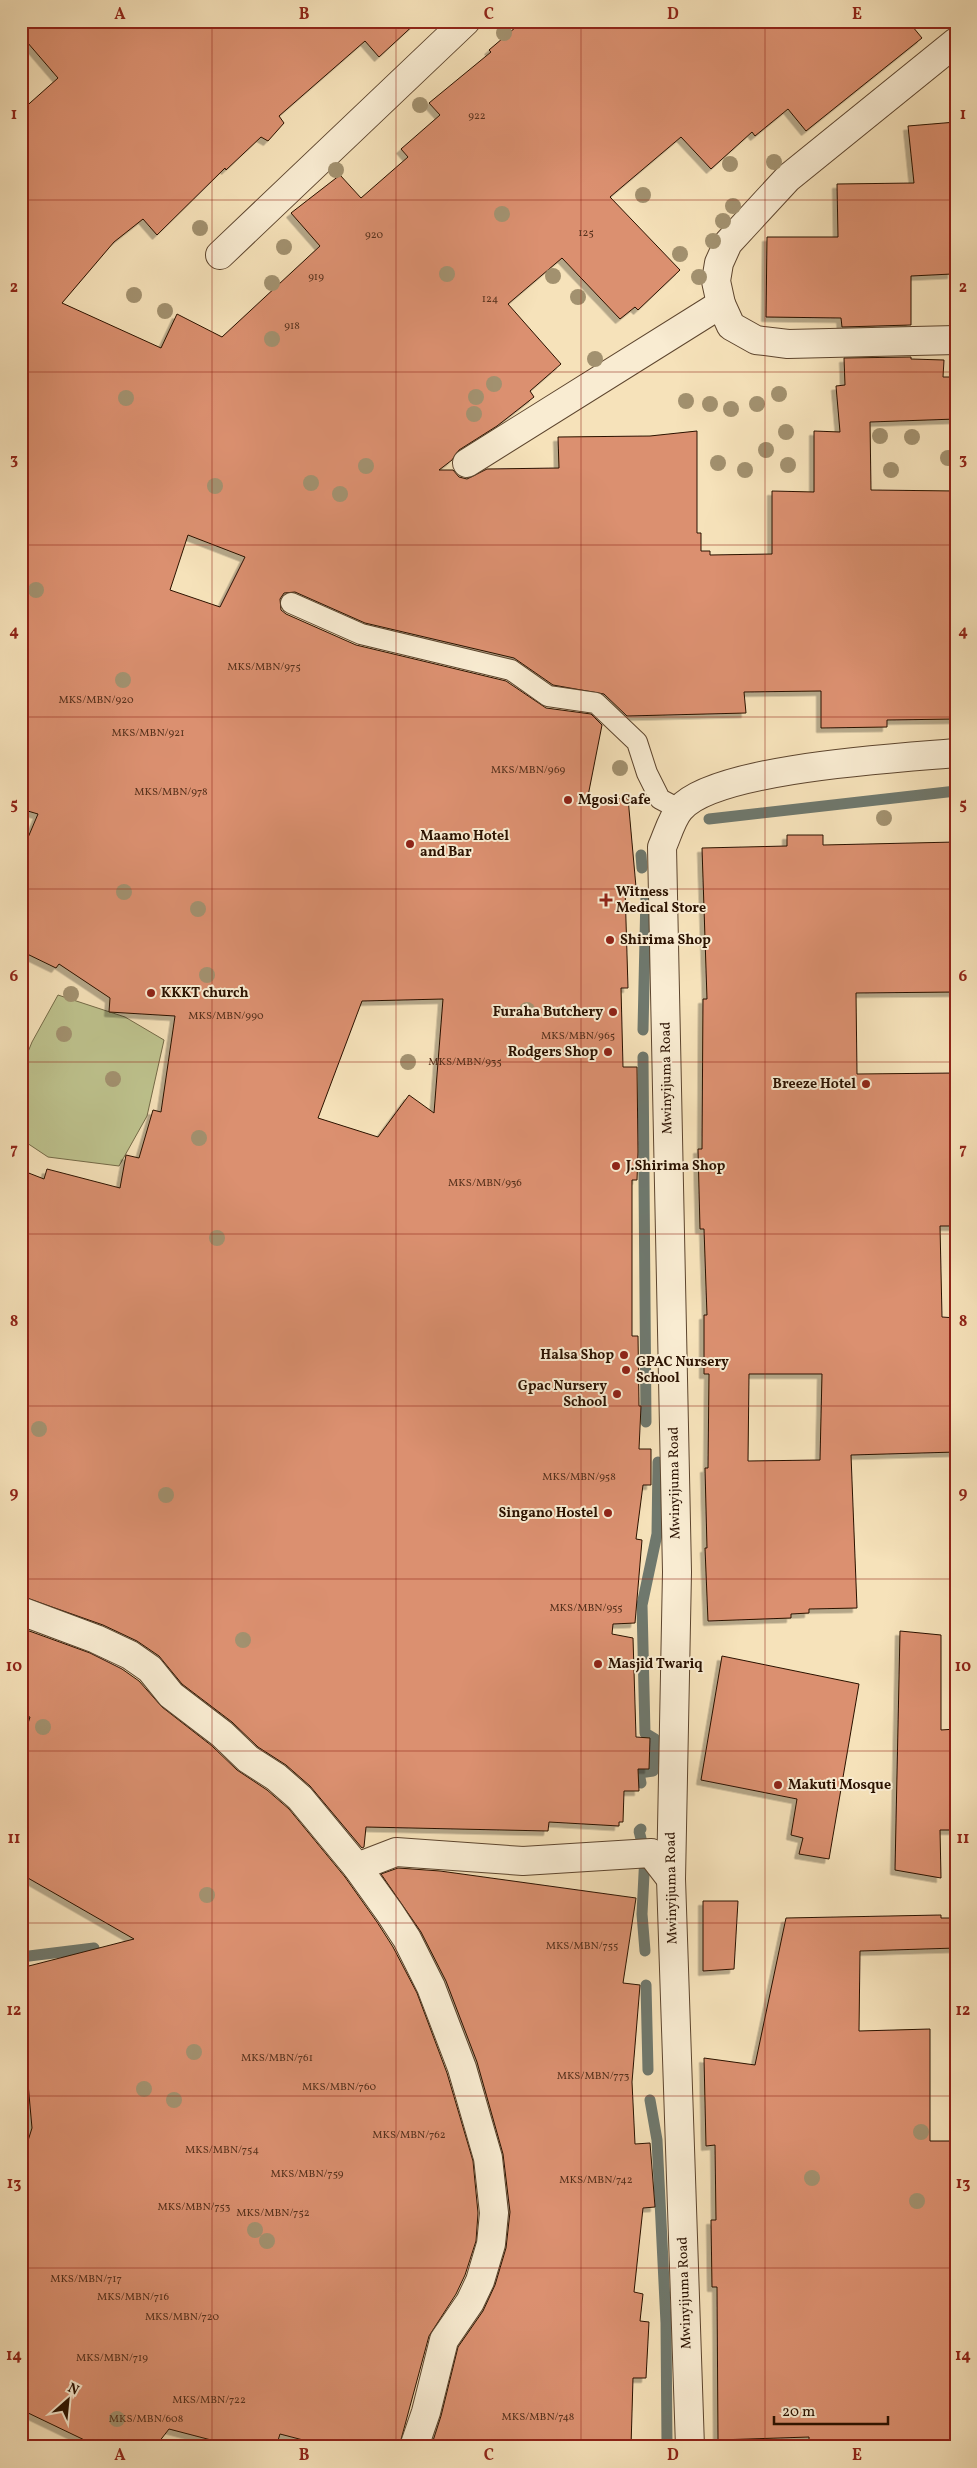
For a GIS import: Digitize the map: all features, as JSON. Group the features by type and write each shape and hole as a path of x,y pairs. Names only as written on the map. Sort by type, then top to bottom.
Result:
{"street":[{"path":"220,255 466,21"},
{"path":"956,42 788,178 728,243 719,263 716,281 720,304 731,326 756,340 788,344 956,340"},
{"path":"467,463 720,304"},
{"name":"Mwinyijuma Road","path":"690,2447 671,1879 677,1572 662,847 680,809 707,790 794,769 956,752"},
{"path":"21,1611 96,1639 130,1655 150,1669 172,1695 222,1734 248,1759 276,1777 300,1798 357,1868 407,1939 432,1987 462,2068 488,2158 494,2213 488,2253 470,2302 444,2340 426,2412 414,2447"},
{"path":"357,1868 396,1852 523,1860 651,1853 671,1879"}],"lane":[{"path":"291,603 361,634 511,670 548,696 596,703 637,742 647,773 660,798 680,809"}],"green space":[{"path":"58,995 125,1017 164,1040 147,1116 119,1166 48,1157 21,1139 21,1069 32,1042"}],"building":[{"path":"21,21 418,21 379,57 365,41 279,116 284,123 268,141 261,137 226,170 225,168 157,235 143,219 114,242 62,303 161,348 177,314 222,337 320,246 291,213 340,175 361,198 408,157 401,149 440,115 429,103 491,52 489,50 523,21 908,21 922,38 806,131 788,109 755,136 752,132 711,169 681,137 610,197 680,270 638,310 635,307 620,319 562,258 508,304 561,364 530,391 534,397 497,426 459,450 452,460 439,470 453,470 459,477 467,479 487,469 559,468 558,437 650,436 697,431 697,533 701,533 701,551 710,551 710,555 772,554 772,491 814,492 814,431 840,432 836,386 845,385 844,358 911,357 911,359 944,360 943,377 956,377 956,419 870,422 871,490 956,491 956,719 887,720 887,727 821,728 821,691 744,692 746,713 627,716 604,694 553,685 514,658 365,623 295,592 284,593 280,599 281,610 286,614 356,645 506,681 546,708 591,714 602,725 587,801 628,798 636,887 625,888 628,988 621,988 623,1067 637,1067 637,1180 632,1180 632,1336 638,1336 639,1406 641,1406 639,1449 651,1449 651,1485 643,1485 636,1539 642,1540 635,1623 613,1624 612,1634 633,1638 636,1737 650,1738 649,1769 638,1769 639,1791 624,1791 623,1822 619,1822 619,1826 549,1822 548,1831 366,1827 364,1847 362,1848 310,1786 286,1765 258,1747 232,1722 182,1684 159,1656 137,1641 103,1625 21,1596 21,1170 44,1179 47,1169 120,1188 126,1155 139,1158 153,1110 161,1112 175,1016 109,1012 110,998 59,964 56,968 21,951 21,854 38,814 21,809 21,111 58,78 21,35","holes":["188,535 245,557 220,607 170,590","443,999 434,1113 409,1095 378,1137 318,1118 362,1001"]},
{"path":"956,122 956,234 952,234 952,274 911,276 911,325 842,327 841,318 766,317 767,237 838,237 837,184 914,183 908,126"},
{"path":"787,835 823,835 823,845 956,842 956,992 856,993 857,1074 956,1073 956,1226 940,1226 942,1317 956,1318 956,1452 851,1455 857,1608 809,1609 809,1613 791,1614 791,1618 708,1621 705,1548 707,1548 705,1468 708,1468 709,1374 704,1374 704,1315 707,1315 704,1229 700,1229 698,1149 702,1149 703,999 707,999 702,848 787,846","holes":["749,1374 822,1374 820,1460 748,1461"]},
{"path":"21,1628 90,1653 122,1669 139,1681 162,1707 212,1746 237,1770 267,1790 289,1809 345,1877 377,1922 393,1947 417,1993 447,2073 473,2161 478,2213 476,2241 465,2275 456,2294 429,2336 399,2447 330,2447 280,2434 276,2447 238,2447 169,2429 155,2447 99,2447 24,2411 27,2404 21,2401 21,2163 32,2128 25,2050 21,2050 21,1968 134,1939 21,1874 21,1746 30,1717 21,1715"},
{"path":"900,1631 941,1635 941,1730 956,1729 956,1830 940,1830 941,1878 895,1870"},
{"path":"722,1656 859,1684 829,1859 799,1854 803,1838 791,1835 797,1799 701,1780"},
{"path":"398,1868 440,1871 636,1898 623,1983 640,1985 632,2082 635,2144 650,2143 655,2207 643,2208 634,2292 643,2294 640,2321 649,2322 646,2378 633,2378 631,2447 431,2447 441,2416 458,2347 483,2311 495,2285 506,2248 510,2212 503,2154 477,2062 446,1981 421,1932 381,1874"},
{"path":"703,1901 738,1901 734,1969 703,1971"},
{"path":"941,1915 941,1918 956,1918 956,1948 860,1951 859,2031 930,2029 930,2141 956,2141 956,2447 809,2447 809,2437 718,2440 717,2287 712,2287 711,2220 716,2220 715,2145 706,2146 704,2058 755,2065 786,1918"}],"waterway":[{"path":"709,819 956,791"},
{"path":"641,855 642,868"},
{"path":"643,1030 646,894"},
{"path":"643,1057 646,1422"},
{"path":"641,1783 639,1773 653,1771 655,1739 645,1733 642,1605 657,1534 658,1462"},
{"path":"641,1829 639,1831 645,1854 642,1914 645,1951"},
{"path":"21,1957 94,1948"},
{"path":"646,1985 648,2070"},
{"path":"650,2100 657,2140 666,2323 667,2443"}],"place":[{"name":"Mgosi Cafe","path":"568,800"},
{"name":"Maamo Hotel and Bar","path":"410,844"},
{"name":"Witness Medical Store","path":"606,900"},
{"name":"Shirima Shop","path":"610,940"},
{"name":"KKKT church","path":"151,993"},
{"name":"Furaha Butchery","path":"613,1012"},
{"name":"Rodgers Shop","path":"608,1052"},
{"name":"Breeze Hotel","path":"866,1084"},
{"name":"J.Shirima Shop","path":"616,1166"},
{"name":"Halsa Shop","path":"624,1355"},
{"name":"GPAC Nursery School","path":"626,1370"},
{"name":"Gpac Nursery School","path":"617,1394"},
{"name":"Singano Hostel","path":"608,1513"},
{"name":"Masjid Twariq","path":"598,1664"},
{"name":"Makuti Mosque","path":"778,1785"}]}
